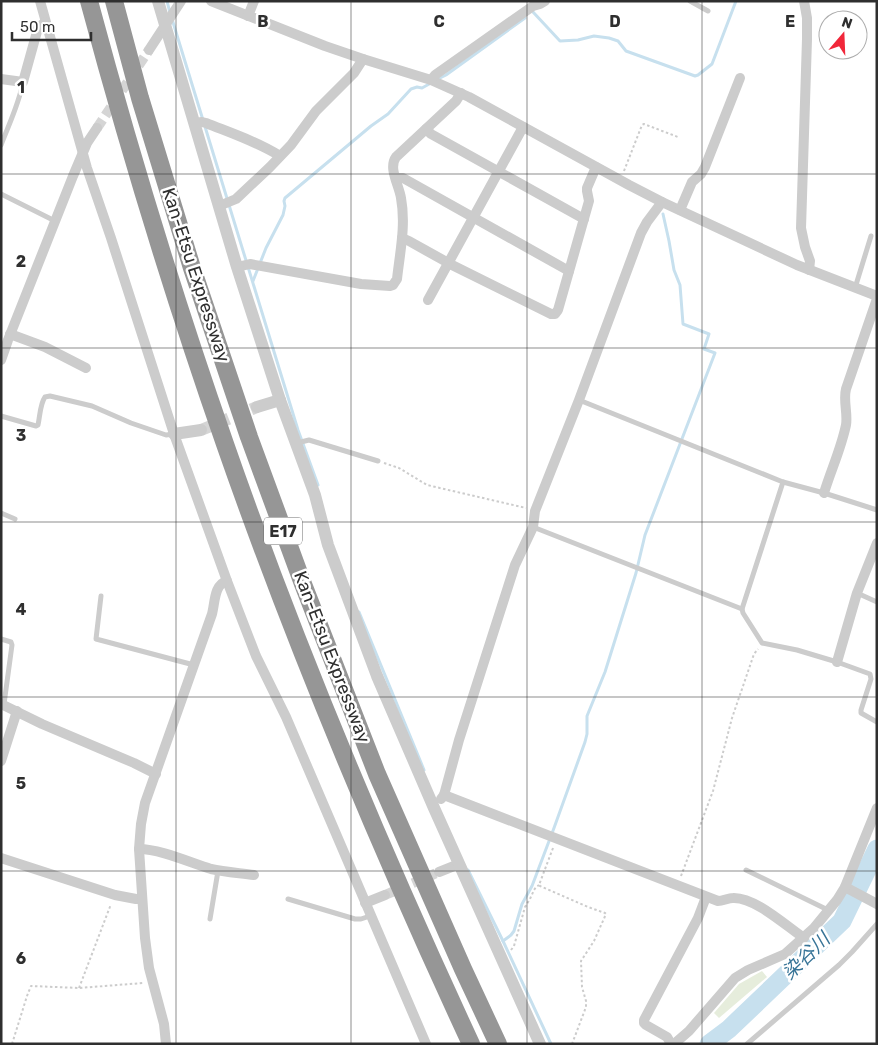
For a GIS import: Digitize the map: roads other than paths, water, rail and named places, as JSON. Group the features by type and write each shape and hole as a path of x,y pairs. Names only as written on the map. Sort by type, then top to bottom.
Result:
{"highway":[{"name":"Kan-Etsu Expressway","path":"89,1 118,111 169,276 225,445 278,590 354,779 436,969 471,1044"},
{"name":"Kan-Etsu Expressway","path":"114,1 140,98 192,268 249,437 377,774 498,1044"}],"street":[{"path":"40,1 82,154 174,434 227,580 256,656 286,717 364,903 426,1044"},
{"path":"158,1 238,267 280,400 315,495 328,545 377,676 540,1044"},
{"path":"149,50 181,1"},
{"path":"211,1 363,59 431,80 461,93 662,202 809,270 877,297 846,389 846,425 840,450 824,493"},
{"path":"248,16 254,1"},
{"path":"431,80 435,75 534,6 545,1"},
{"path":"804,1 807,39 802,228 804,247 810,261 809,270"},
{"path":"1,79 23,82 38,28 45,22"},
{"path":"219,206 236,199 291,145 316,111 354,74 363,59"},
{"path":"680,210 692,182 701,174 705,167 740,78"},
{"path":"238,267 250,264 361,284 393,285 397,279 402,238 403,208 392,164 394,159 456,101 461,93"},
{"path":"195,124 206,123 244,138 280,156"},
{"path":"428,300 523,127"},
{"path":"1,360 7,337 82,154 97,128"},
{"path":"426,129 431,134 584,219"},
{"path":"402,238 553,315 557,313 570,271 589,201 587,188 596,167"},
{"path":"396,178 404,178 570,271"},
{"path":"434,808 444,795 515,565 533,527 535,510 579,400 641,233 662,202"},
{"path":"7,337 45,347 86,368"},
{"path":"257,408 280,400"},
{"path":"174,434 202,430"},
{"path":"837,662 857,593 877,543"},
{"path":"166,1044 164,1024 152,982 145,938 139,849 141,824 145,803 212,614 219,586 227,580"},
{"path":"2,704 42,724 134,762 156,774"},
{"path":"1,761 16,711"},
{"path":"444,795 706,897 718,901 734,898 748,901 762,908 804,938"},
{"path":"706,897 698,918 644,1020 646,1025 667,1037 672,1044 689,1031 735,978 748,970 785,954 814,928 847,888 877,808"},
{"path":"139,849 218,870 254,875"},
{"path":"1,858 115,894 142,899"},
{"path":"439,872 459,864"},
{"path":"847,888 877,904"},
{"path":"364,903 385,895"}],"lane":[{"path":"690,1 708,11"},
{"path":"1,145 19,101 23,82"},
{"path":"1,194 55,222"},
{"path":"855,288 871,236"},
{"path":"1,416 36,426 40,419 43,399 45,396 50,396 92,406 131,423 166,435 174,434"},
{"path":"579,400 783,482 877,510"},
{"path":"297,443 309,440 378,462"},
{"path":"783,482 742,609 743,613 762,643 788,648 837,662 870,674 871,679 861,713 877,722"},
{"path":"1,514 15,519"},
{"path":"533,527 742,609"},
{"path":"857,593 877,602"},
{"path":"101,596 96,638 194,665"},
{"path":"1,639 11,642 12,645 2,704"},
{"path":"210,919 218,870"},
{"path":"746,870 829,910"},
{"path":"288,899 355,918 361,919 370,916"},
{"path":"747,1044 839,965 877,924"}],"waterway":[{"path":"167,1 170,13"},
{"path":"533,12 560,41 578,40 594,36 609,38 618,41 626,51 695,76 712,64 736,1"},
{"path":"436,80 446,75 525,18"},
{"path":"172,19 298,430 318,485"},
{"path":"253,281 266,248 283,215 285,198 388,114 411,89 422,88 431,83"},
{"path":"503,941 514,931 522,904 532,886 554,828 585,742 587,716 605,672 636,573 645,535 715,353 704,349 709,334 683,324 680,285 674,270 663,214"},
{"path":"359,612 424,770"},
{"name":"染谷川","path":"709,1044 729,1029 842,921 877,849"},
{"path":"468,870 551,1044"}],"tunnel":[{"path":"97,128 149,50"},
{"path":"201,430 257,407"},
{"path":"385,895 439,872"}]}
